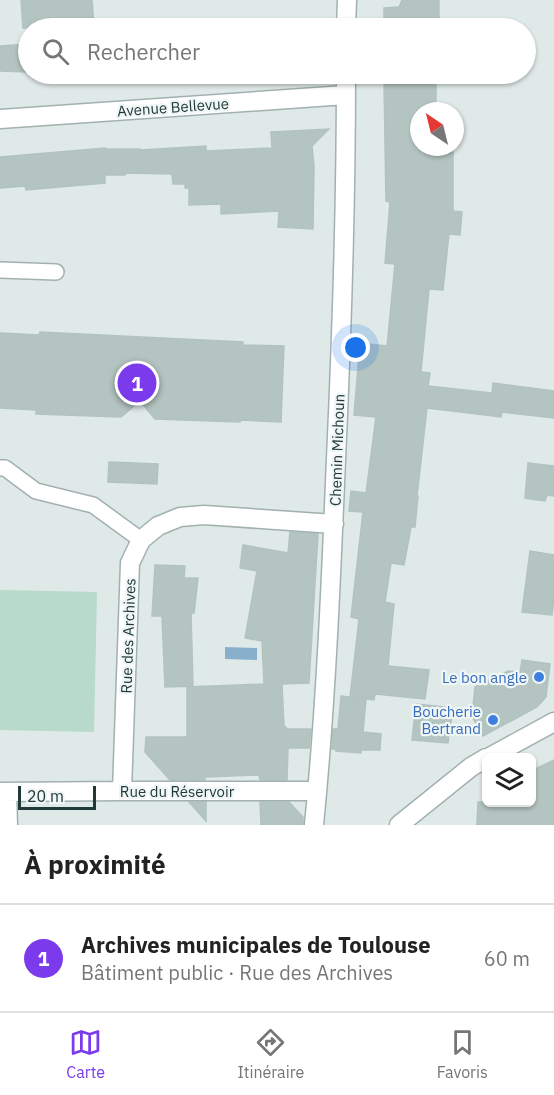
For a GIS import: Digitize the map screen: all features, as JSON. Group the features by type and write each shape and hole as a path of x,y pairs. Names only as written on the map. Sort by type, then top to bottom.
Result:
{"street":[{"path":"346,18 347,0"},
{"name":"Chemin Michoun","path":"314,825 334,524 343,295 346,84"},
{"name":"Avenue Bellevue","path":"0,118 346,95"},
{"path":"141,540 158,526 180,517 204,515 334,524"},
{"name":"Rue des Archives","path":"122,791 130,563 141,540"},
{"path":"496,753 554,722"},
{"path":"399,825 471,767 482,761"},
{"name":"Rue du Réservoir","path":"4,792 317,791"},
{"path":"4,792 8,825"}],"lane":[{"path":"0,270 57,272"},
{"path":"0,468 4,468 36,491 93,505 141,540"}],"green space":[{"path":"0,590 97,592 94,732 0,730"}],"water":[{"path":"225,647 257,648 257,660 225,659"}],"building":[{"path":"21,0 92,0 93,18 22,18"},
{"path":"402,0 439,0 439,18 384,18 384,8 399,7"},
{"path":"18,45 18,72 0,71 0,46"},
{"path":"384,84 436,84 436,102 410,102 410,156 453,156 453,211 462,212 460,235 449,234 443,290 429,289 421,372 430,373 428,386 492,393 493,383 554,391 554,418 502,412 501,417 427,408 415,527 411,527 404,565 391,563 385,602 394,604 388,666 429,670 425,699 375,694 374,700 350,697 359,619 351,617 363,512 349,511 351,491 366,493 376,417 354,415 360,343 387,346 395,264 385,263 390,202 386,201"},
{"path":"329,129 312,146 313,229 278,227 279,211 221,214 221,204 189,205 189,188 185,188 185,184 173,184 172,174 125,173 125,175 105,175 105,183 26,190 25,186 0,188 0,157 105,148 140,150 206,146 206,151 272,148 271,132"},
{"path":"40,332 284,346 281,422 155,419 140,401 121,417 36,414 36,410 0,408 0,333 39,335"},
{"path":"109,462 158,464 157,484 108,482"},
{"path":"528,463 554,466 554,496 547,495 545,501 525,498"},
{"path":"290,532 318,534 309,683 282,684 284,727 286,729 311,729 309,748 288,748 287,780 260,780 259,775 205,777 205,780 170,780 145,752 146,737 187,737 187,687 264,684 262,641 245,638 257,571 240,568 243,545 288,553"},
{"path":"530,551 554,555 552,615 522,612"},
{"path":"155,565 185,566 184,578 198,578 194,613 191,613 193,686 165,687 162,616 152,616"},
{"path":"522,660 550,664 546,697 537,707 483,736 472,716 475,687 508,671 520,672"},
{"path":"341,696 366,699 363,732 381,734 380,750 361,750 361,753 332,749 333,729 338,729"},
{"path":"416,704 453,708 448,743 412,740"},
{"path":"554,760 554,825 477,825 478,802 482,802 482,807 536,807 536,769"},
{"path":"189,802 206,802 206,821"},
{"path":"260,802 289,802 303,817 303,825 261,825"}],"place":[{"name":"Archives municipales de Toulouse","path":"137,383"},
{"name":"Le bon angle","path":"539,677"},
{"name":"Boucherie Bertrand","path":"493,720"}]}
